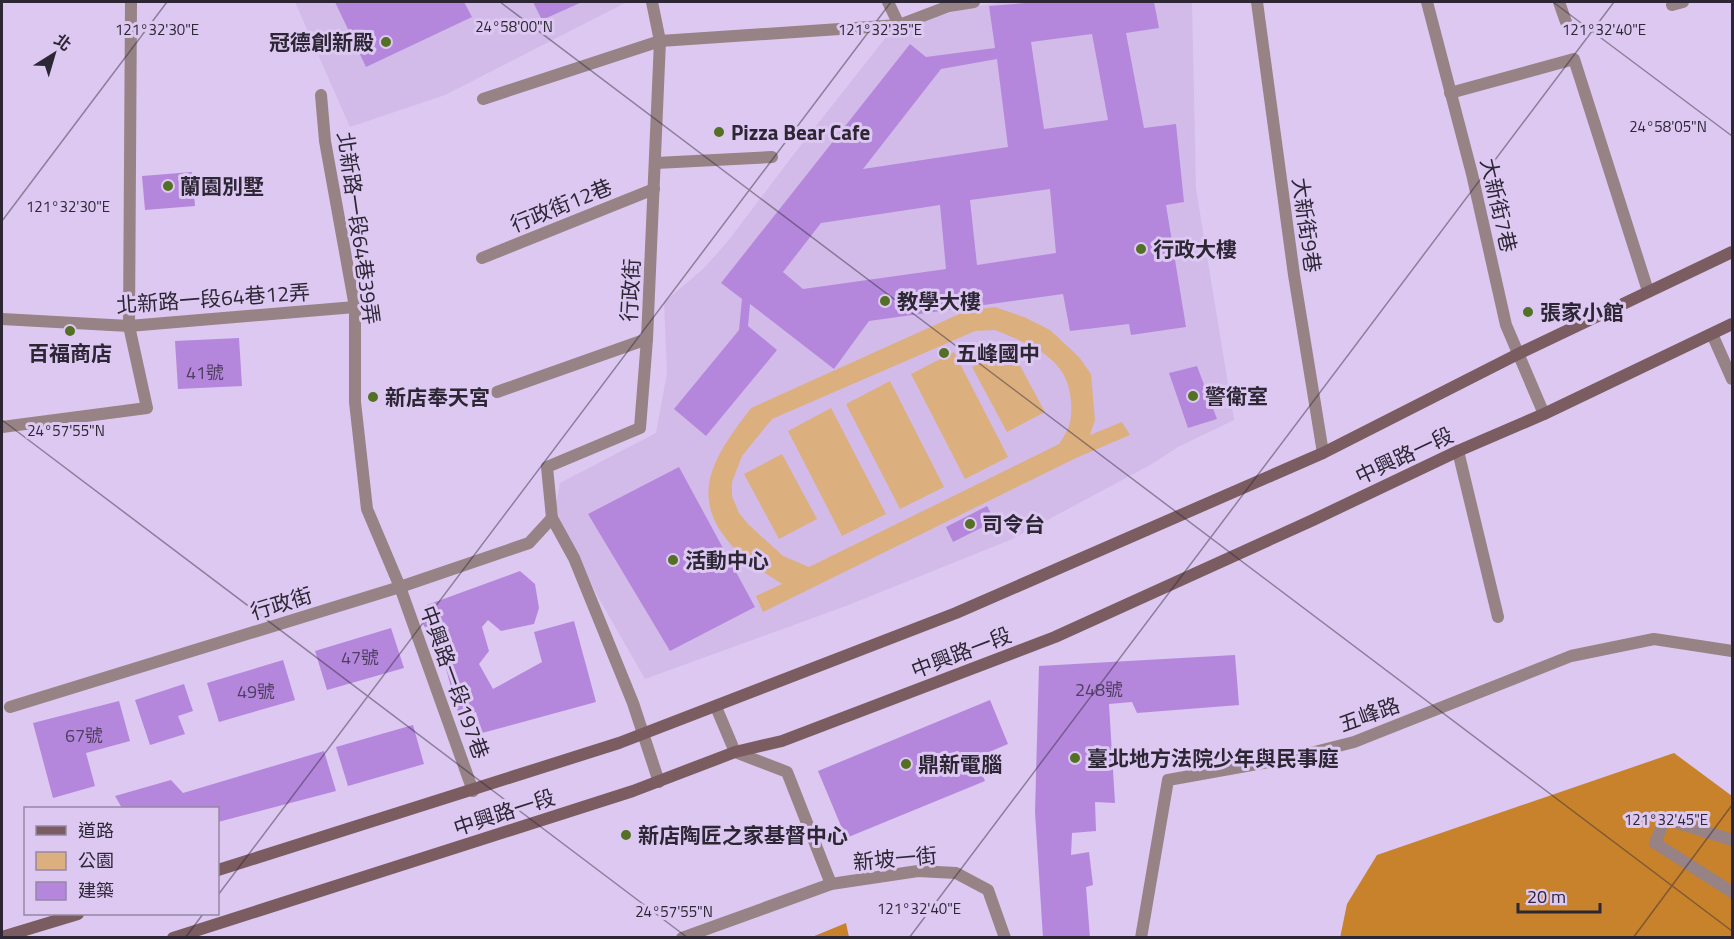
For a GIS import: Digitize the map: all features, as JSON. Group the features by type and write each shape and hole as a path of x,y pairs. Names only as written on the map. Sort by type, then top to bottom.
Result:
{"street":[{"path":"2,427 147,408 129,326 131,2"},
{"name":"行政街","path":"652,2 660,41 647,339 640,428 547,468 552,518 574,558 633,703 659,782"},
{"path":"888,2 899,25"},
{"path":"483,99 660,41 899,25 949,6 974,2"},
{"name":"大新街9巷","path":"1257,2 1294,275 1323,453"},
{"name":"大新街7巷","path":"1427,2 1472,174 1506,325 1544,414"},
{"path":"1559,2 1566,22"},
{"path":"1450,93 1574,59 1648,291"},
{"name":"北新路一段64巷39弄","path":"321,95 325,141 355,307 355,402 367,509 400,586"},
{"path":"656,163 772,157"},
{"name":"行政街12巷","path":"482,258 654,189"},
{"name":"中興路一段","path":"219,870 643,734 956,613 1323,453 1518,354 1732,252"},
{"name":"北新路一段64巷12弄","path":"2,319 129,326 355,307"},
{"name":"中興路一段","path":"173,938 659,782 735,752 782,741 1055,638 1458,451 1544,414 1642,365 1732,324"},
{"path":"1712,334 1732,379"},
{"path":"497,392 647,339"},
{"path":"1458,451 1498,617"},
{"name":"行政街","path":"10,706 400,586 529,543 552,518"},
{"name":"中興路一段197巷","path":"400,586 473,790"},
{"name":"五峰路","path":"1141,938 1168,780 1291,758 1354,742 1571,656 1654,639 1732,651"},
{"path":"716,707 735,752"},
{"name":"新坡一街","path":"735,752 787,772 831,884 918,871 956,873 988,890 1005,938"},
{"path":"1732,840 1665,819 1655,843 1732,892"},
{"path":"682,938 831,884"},
{"path":"2,937 75,915"}],"shaded area":[{"path":"295,2 627,2 445,95 350,127"},
{"name":"五峰國中","path":"1007,2 1192,2 1196,189 1234,420 1178,447 1152,464 1010,540 846,606 645,679 598,597 559,518 556,504 560,483 656,433 667,373 664,302 703,269 728,241 890,32 908,24 976,6"},
{"path":"1674,753 1732,796 1732,937 1340,938 1347,904 1377,855"},
{"path":"846,923 849,937 812,937"}],"green space":[{"path":"995,307 1024,317 1050,330 1079,357 1091,374 1095,420 1090,435 1122,422 1130,435 1076,458 763,612 756,596 782,584 740,554 723,534 713,516 709,498 710,480 716,462 737,427 751,408 966,311","holes":["995,330 1034,347 1055,363 1063,373 1071,401 1071,414 1070,424 1059,444 809,567 783,556 739,513 732,496 732,482 742,456 772,419 975,331"]},
{"path":"1010,347 1045,412 1007,432 972,367"},
{"path":"954,352 1008,457 965,479 911,374"},
{"path":"890,381 944,487 900,509 846,404"},
{"path":"831,408 886,514 842,536 788,431"},
{"path":"782,454 817,519 779,539 744,474"}],"building":[{"name":"冠德創新殿","path":"335,2 464,2 472,17 366,67"},
{"path":"533,2 582,2 542,20"},
{"path":"1038,2 1154,2 1159,28 1126,33 1144,128 1176,124 1184,202 1166,205 1186,327 1131,335 1129,324 1070,331 1063,294 869,321 834,369 750,304 748,326 777,350 706,436 674,409 739,330 742,299 721,283 910,44 926,57 995,48 989,6","holes":["1092,34 1108,120 1044,129 1031,42","997,59 1008,147 863,169 941,69","1050,189 1056,253 977,265 970,200","940,205 946,269 803,289 783,272 821,223"]},
{"name":"蘭園別墅","path":"192,172 195,206 145,210 142,176"},
{"path":"239,338 242,386 178,389 175,341"},
{"name":"警衛室","path":"1197,366 1217,419 1188,428 1169,373"},
{"name":"活動中心","path":"679,467 755,607 670,651 588,514"},
{"name":"司令台","path":"987,506 995,521 953,542 946,527"},
{"path":"520,571 535,584 539,608 534,624 501,631 488,620 482,627 489,651 479,664 493,689 542,662 534,632 574,621 596,702 482,733 476,712 459,717 444,661 423,624 427,605"},
{"path":"391,628 404,668 327,690 315,651"},
{"name":"臺北地方法院少年與民事庭","path":"1235,655 1239,705 1137,713 1132,702 1109,704 1115,803 1095,802 1096,831 1072,833 1071,855 1089,852 1093,885 1086,887 1090,938 1043,938 1035,812 1039,666"},
{"path":"283,660 295,700 219,722 207,683"},
{"path":"184,684 193,711 178,716 185,734 150,745 135,700"},
{"name":"鼎新電腦","path":"990,700 1008,744 975,758 985,781 846,838 818,771"},
{"path":"119,701 130,741 86,753 95,786 53,798 33,723"},
{"path":"413,725 424,764 348,786 336,747"},
{"path":"324,751 336,791 219,822 219,807 121,807 115,796 171,780 183,793"}],"place":[{"name":"冠德創新殿","path":"386,42"},
{"name":"Pizza Bear Cafe","path":"719,132"},
{"name":"蘭園別墅","path":"168,186"},
{"name":"行政大樓","path":"1141,249"},
{"name":"教學大樓","path":"885,301"},
{"name":"張家小館","path":"1528,312"},
{"name":"百福商店","path":"70,331"},
{"name":"五峰國中","path":"944,353"},
{"name":"警衛室","path":"1193,396"},
{"name":"新店奉天宮","path":"373,397"},
{"name":"司令台","path":"970,524"},
{"name":"活動中心","path":"673,560"},
{"name":"臺北地方法院少年與民事庭","path":"1075,758"},
{"name":"鼎新電腦","path":"906,764"},
{"name":"新店陶匠之家基督中心","path":"626,835"}]}
